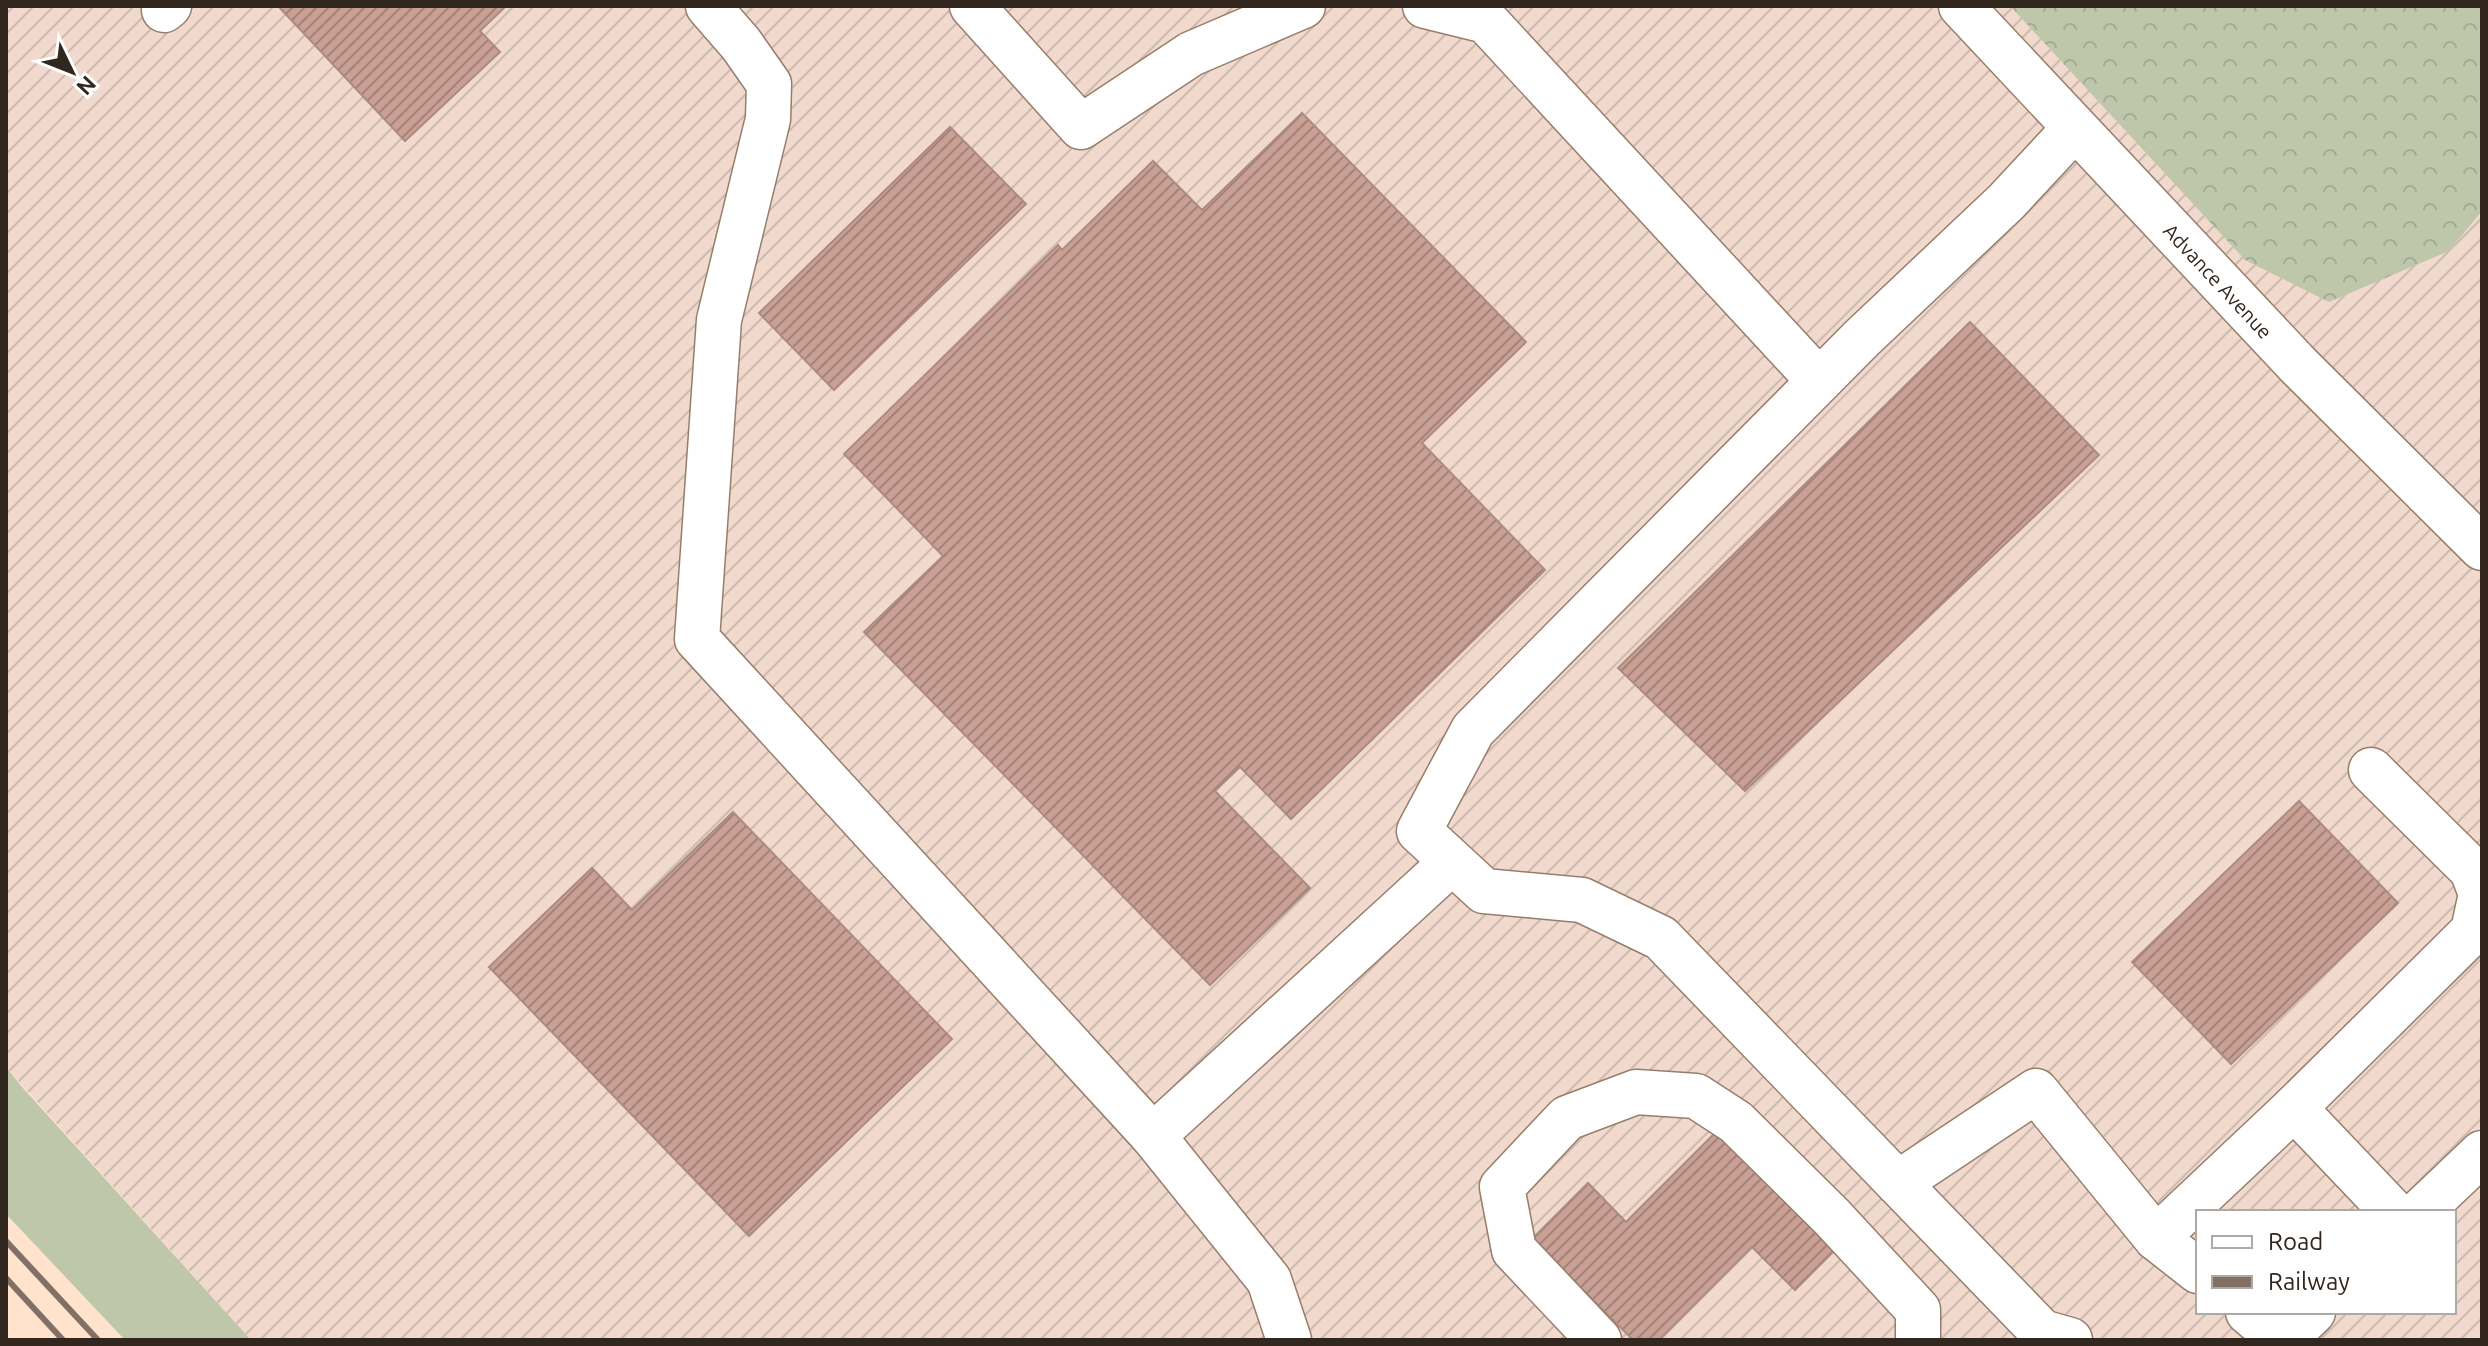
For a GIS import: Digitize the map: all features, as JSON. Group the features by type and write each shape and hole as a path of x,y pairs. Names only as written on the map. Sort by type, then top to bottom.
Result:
{"street":[{"path":"708,6 741,44 769,84 768,119 719,320 697,639 1153,1136 1269,1280 1289,1340"},
{"path":"972,6 1081,127 1191,54 1303,6"},
{"path":"1425,6 1486,21 1819,381"},
{"name":"Advance Avenue","path":"1961,6 2298,365 2482,548"},
{"path":"2070,1340 2042,1332 1661,938 1582,900 1484,891 1419,831 1473,730 1819,381 2006,202 2074,129"},
{"path":"2156,1238 2294,1108 2473,931 2481,894 2472,870 2371,770"},
{"path":"1153,1136 1452,862"},
{"path":"1898,1183 2036,1091 2156,1238 2196,1269"},
{"path":"1599,1340 1514,1250 1502,1187 1567,1118 1636,1092 1696,1096 1736,1122 1832,1217 1918,1310 1918,1340"},
{"path":"2294,1108 2391,1210"},
{"path":"2422,1210 2482,1153"},
{"path":"2250,1314 2282,1340 2311,1314"}],"shaded area":[{"path":"6,6 2010,6 2245,260 2449,251 2482,211 2482,1340 251,1340 6,1067"}],"green space":[{"path":"2010,6 2482,6 2482,211 2449,251 2329,302 2245,260"},
{"path":"6,1067 251,1340 125,1340 6,1214"}],"building":[{"path":"278,6 506,6 480,31 500,52 405,141"},
{"path":"1302,113 1526,342 1422,443 1545,570 1291,819 1240,767 1215,791 1310,888 1210,985 864,632 943,556 844,454 1058,245 1062,250 1153,161 1202,210"},
{"path":"950,127 1026,204 834,390 759,313"},
{"path":"1970,322 2099,455 1745,791 1618,668"},
{"path":"2299,801 2398,903 2231,1064 2132,962"},
{"path":"733,812 952,1039 749,1236 489,967 592,868 632,910"},
{"path":"1717,1131 1835,1250 1795,1290 1752,1247 1659,1340 1633,1340 1532,1239 1588,1183 1626,1222"}],"railway":[{"path":"6,1241 98,1340"},
{"path":"6,1278 63,1340"}]}
